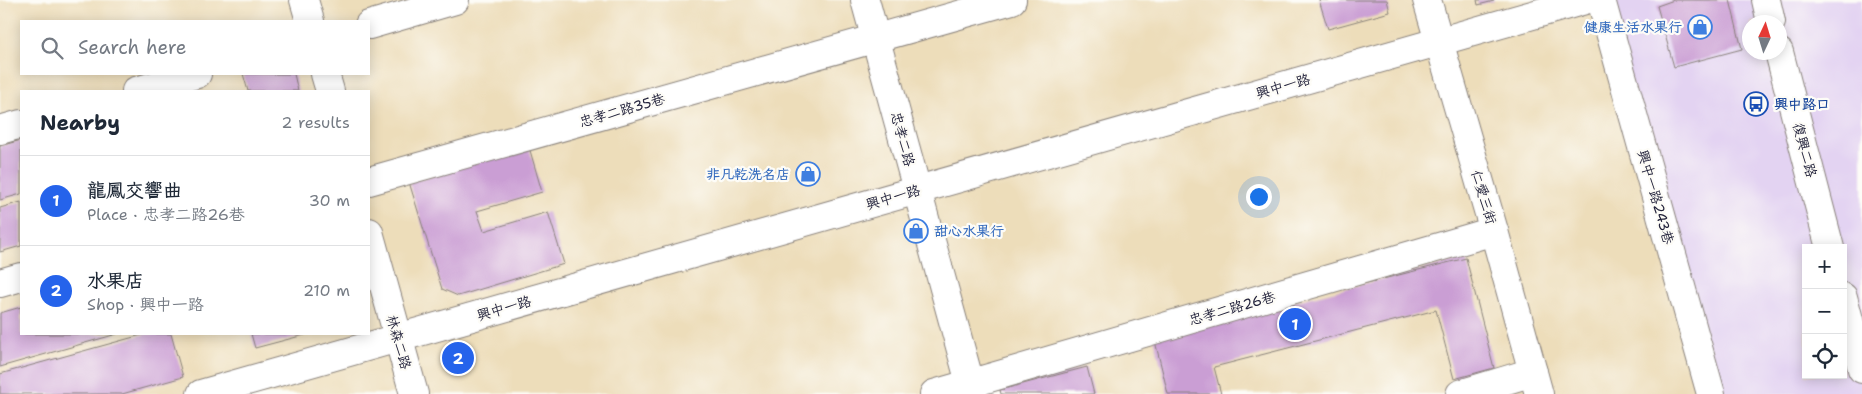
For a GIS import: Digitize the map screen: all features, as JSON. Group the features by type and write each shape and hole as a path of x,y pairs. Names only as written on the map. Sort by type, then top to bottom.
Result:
{"street":[{"path":"304,0 310,20"},
{"path":"370,25 455,0"},
{"name":"忠孝二路","path":"865,0 972,389"},
{"name":"忠孝二路35巷","path":"370,181 1012,0"},
{"name":"仁愛三街","path":"1427,0 1536,383"},
{"name":"興中一路","path":"202,394 1585,0"},
{"name":"興中一路243巷","path":"1601,0 1711,394"},
{"path":"1766,0 1769,15"},
{"name":"復興二路","path":"1781,60 1829,244"},
{"path":"140,90 193,75"},
{"path":"325,75 330,90"},
{"path":"0,130 20,124"},
{"name":"忠孝二路26巷","path":"934,394 972,389 1494,231"},
{"name":"林森二路","path":"370,236 414,394"},
{"path":"0,283 20,277"},
{"path":"1847,312 1862,369"},
{"path":"1460,394 1536,383"}],"shaded area":[{"path":"1608,0 1862,0 1862,394 1720,394"}],"building":[{"path":"1319,0 1387,0 1390,12 1328,29"},
{"path":"1477,0 1494,0 1494,1 1478,5"},
{"name":"健康生活水果行","path":"1674,0 1730,0 1742,49 1674,67 1657,6"},
{"path":"243,75 294,75 298,90 248,90"},
{"path":"20,140 20,194 0,200 0,146"},
{"path":"529,147 542,192 477,211 484,231 548,212 564,264 458,296 442,289 409,182"},
{"path":"20,202 20,246 0,252 0,208"},
{"path":"1466,258 1494,368 1454,379 1436,310 1214,367 1221,394 1168,394 1154,337"},
{"path":"20,307 20,335 113,335 0,367 0,313"},
{"path":"141,335 171,335 183,377 122,394 0,394 0,374"},
{"path":"251,335 304,335 255,348"},
{"path":"1087,367 1094,394 1001,394 1000,390"}],"place":[{"name":"健康生活水果行","path":"1700,27"},
{"name":"興中路口","path":"1756,104"},
{"name":"非凡乾洗名店","path":"808,174"},
{"name":"甜心水果行","path":"916,231"},
{"name":"龍鳳交響曲","path":"1295,324"},
{"name":"水果店","path":"458,358"}]}
